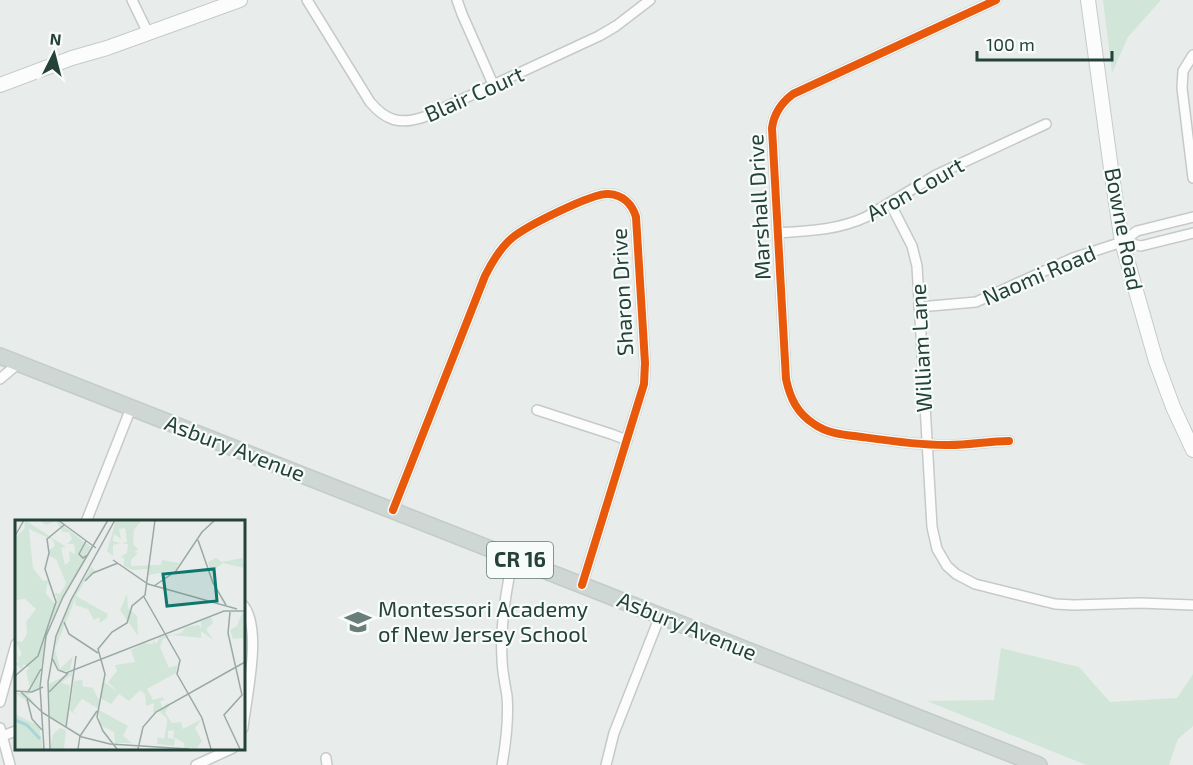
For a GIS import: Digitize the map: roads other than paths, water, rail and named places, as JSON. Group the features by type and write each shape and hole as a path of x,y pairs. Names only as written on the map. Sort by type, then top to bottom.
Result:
{"main road":[{"name":"Asbury Avenue","path":"0,356 1039,765"}],"street":[{"path":"132,0 148,33"},
{"path":"0,86 72,58 107,48 240,0"},
{"name":"Blair Court","path":"308,0 370,102 386,118 396,121 413,121 424,117 599,36 650,0"},
{"path":"457,0 494,84"},
{"name":"Marshall Drive","path":"996,0 798,92 781,105 772,128 786,379 793,403 799,411 813,424 833,433 905,443 945,445 1009,441"},
{"name":"Bowne Road","path":"1088,0 1122,242 1156,361 1173,407 1193,450"},
{"path":"1193,56 1183,70 1182,88 1193,178"},
{"name":"Aron Court","path":"778,233 820,231 866,217 936,175 1046,124"},
{"name":"Sharon Drive","path":"393,510 485,276 495,257 513,237 533,224 593,196 600,194 620,196 630,204 636,217 645,373 642,393 582,585"},
{"name":"William Lane","path":"890,202 914,254 917,266 933,538 947,566 975,584 1055,604 1074,606 1140,603 1193,605"},
{"path":"1122,242 1137,231 1193,217"},
{"path":"1122,242 1141,246 1193,233"},
{"name":"Naomi Road","path":"919,307 976,302 1073,258 1122,242"},
{"path":"0,379 19,363"},
{"path":"87,520 131,408"},
{"path":"537,410 627,440"},
{"path":"502,765 508,716 502,636 513,558"},
{"path":"244,606 247,609 253,633 244,720"},
{"path":"606,765 614,733 660,616"},
{"path":"244,635 253,633"},
{"path":"0,702 3,681 15,647"},
{"path":"1,732 10,765"},
{"path":"196,765 229,750"}],"place":[{"name":"Montessori Academy of New Jersey School","path":"358,622"}]}
